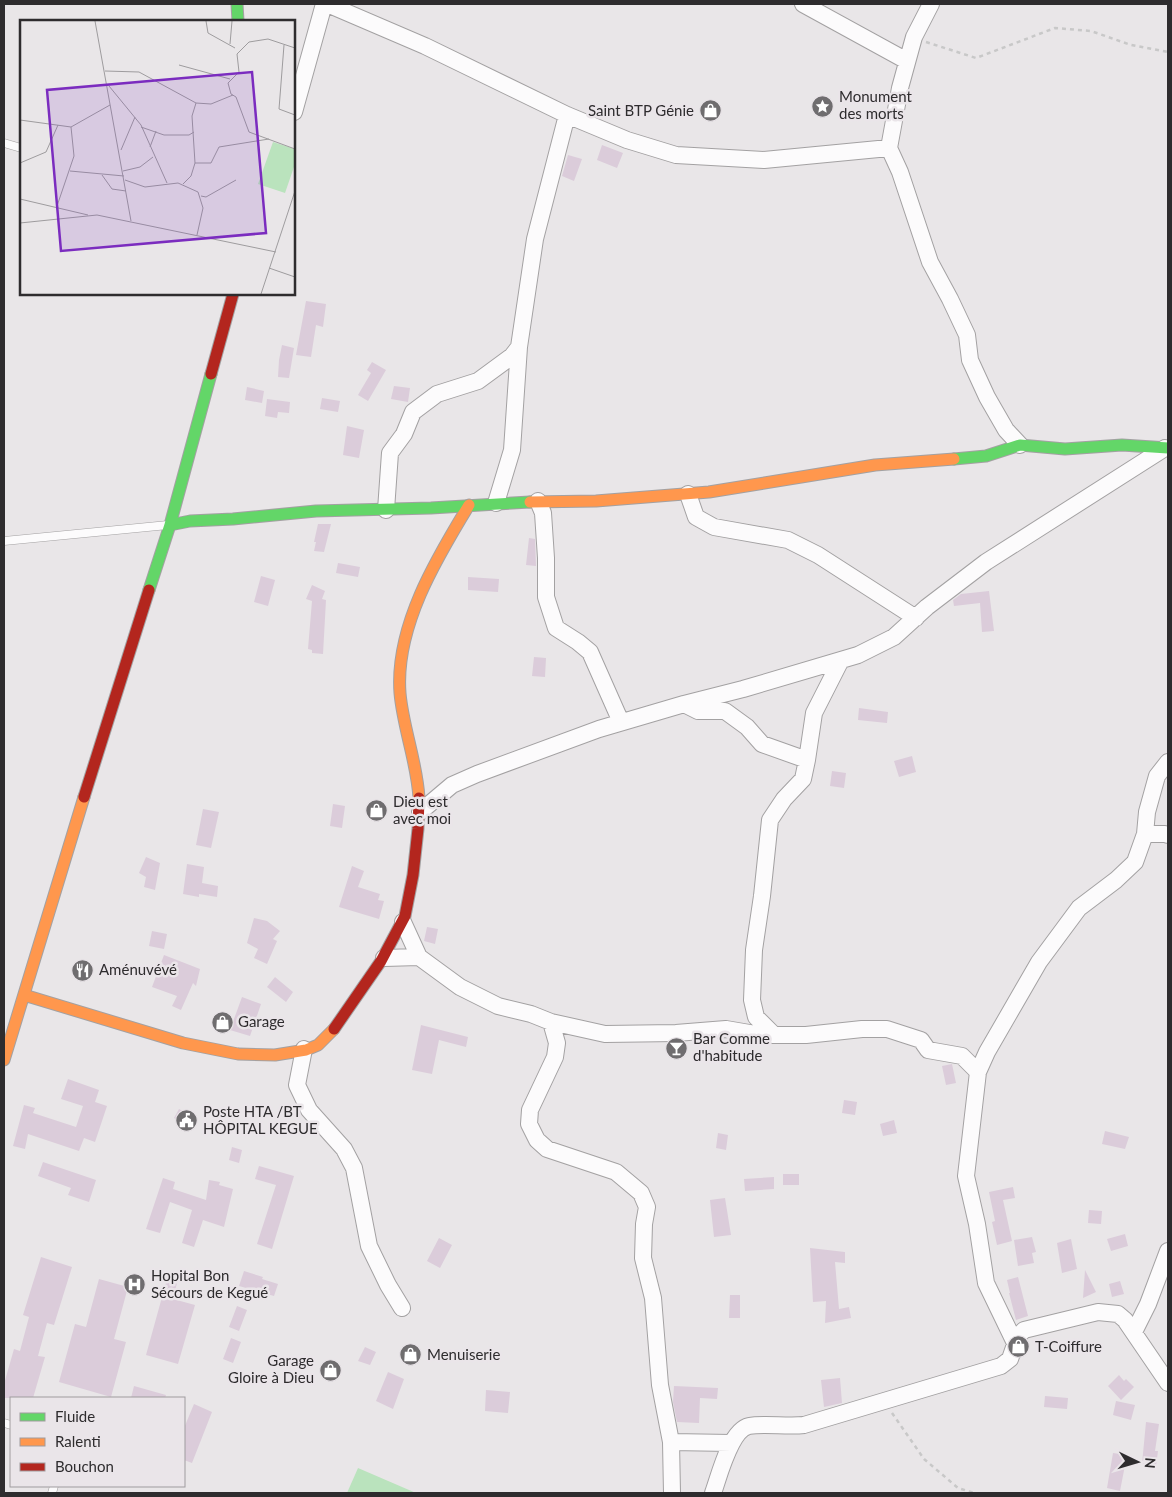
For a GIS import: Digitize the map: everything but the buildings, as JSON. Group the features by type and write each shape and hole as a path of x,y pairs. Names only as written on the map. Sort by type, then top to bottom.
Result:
{"street":[{"path":"237,4 238,20"},
{"path":"295,109 326,4 425,46 567,115 627,140 676,155 764,160 888,148"},
{"path":"803,4 907,61"},
{"path":"931,4 914,37 888,148 900,172 930,262 950,299 966,335 970,360 987,397 1006,430 1020,445"},
{"path":"496,503 512,450 519,347 535,239 567,115"},
{"path":"4,1060 110,710 170,525 233,295"},
{"path":"386,510 390,453 404,434 413,412 437,394 478,381 512,356 519,347"},
{"path":"170,525 190,521 316,511 386,510 538,501 596,501 688,494 875,465 986,456 1020,445 1065,449 1122,445 1167,448"},
{"path":"420,812 452,785 477,774 620,722 858,655 894,637 986,562 1167,448"},
{"path":"688,494 696,518 714,527 788,540 818,555 916,618"},
{"path":"538,501 543,512 546,597 556,628 590,652 620,722"},
{"path":"24,995 188,1045 221,1052 253,1055 292,1053 318,1046 334,1029 384,958 403,922 412,889 420,812 417,779 400,695 404,647 409,624 420,594 441,550 469,505"},
{"path":"774,1035 756,1017 752,1000 754,950 770,820 784,799 803,779 808,760 814,713 841,660"},
{"path":"684,704 698,711 724,711 747,727 762,744 808,760"},
{"path":"1015,1343 986,1283 977,1224 966,1176 978,1072 987,1052 1039,962 1079,908 1116,880 1135,862 1145,834 1147,812 1157,776 1168,762"},
{"path":"1145,834 1168,835"},
{"path":"403,922 419,957 460,987 498,1006 532,1014 551,1022 605,1034 676,1033 726,1029 761,1035 806,1035 862,1029 887,1029 921,1040 928,1050 962,1056 978,1072"},
{"path":"384,958 419,957"},
{"path":"551,1022 557,1043 555,1057 530,1110 529,1124 537,1140 547,1149 616,1172 641,1193 647,1207 644,1224 644,1258 653,1298 660,1385 670,1442 672,1493"},
{"path":"304,1049 297,1085 309,1110 344,1149 354,1168 369,1246 388,1286 402,1308"},
{"path":"1134,1332 1148,1304 1168,1251"},
{"path":"713,1493 731,1443 739,1431 747,1426 788,1427 804,1425 1001,1366 1010,1359 1018,1336 1024,1330 1098,1312 1118,1314 1125,1320 1168,1383"},
{"path":"670,1442 731,1443"}],"lane":[{"path":"4,143 20,148"},
{"path":"4,541 170,525"}],"path":[{"path":"914,37 976,58 1055,28 1091,31 1132,45 1168,52"},
{"path":"881,1401 897,1418 924,1459 958,1488 974,1493"}],"green space":[{"path":"358,1468 416,1493 347,1493"}],"traffic: fast":[{"path":"237,4 238,20"},
{"path":"149,590 170,525 211,374"},
{"path":"954,459 986,456 1020,445 1065,449 1122,445 1168,448"},
{"path":"170,525 190,521 316,511 431,508 530,502"}],"traffic: slow":[{"path":"530,502 596,501 709,492 875,465 954,459"},
{"path":"419,798 416,771 400,693 400,668 404,643 420,594 469,505"},
{"path":"4,1060 84,797"},
{"path":"24,995 183,1043 238,1054 275,1055 306,1050 318,1045 334,1029"}],"traffic: jam":[{"path":"211,374 233,295"},
{"path":"84,797 149,590"},
{"path":"334,1029 381,961 405,916 413,875 419,798"}],"place":[{"name":"Monument des morts","path":"823,106"},
{"name":"Saint BTP Génie","path":"710,111"},
{"name":"Dieu est avec moi","path":"377,811"},
{"name":"Aménuvévé","path":"83,970"},
{"name":"Garage","path":"222,1022"},
{"name":"Bar Comme d'habitude","path":"677,1048"},
{"name":"Poste HTA /BT HÔPITAL KEGUE","path":"187,1121"},
{"name":"Hopital Bon Sécours de Kegué","path":"135,1285"},
{"name":"T-Coiffure","path":"1019,1347"},
{"name":"Menuiserie","path":"411,1355"},
{"name":"Garage Gloire à Dieu","path":"330,1370"}]}
